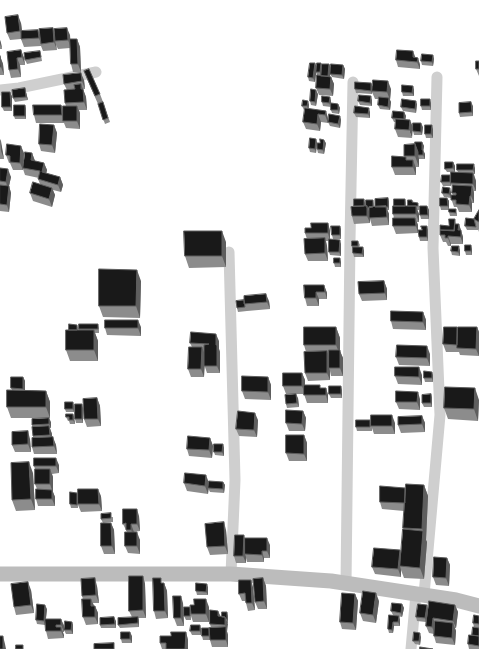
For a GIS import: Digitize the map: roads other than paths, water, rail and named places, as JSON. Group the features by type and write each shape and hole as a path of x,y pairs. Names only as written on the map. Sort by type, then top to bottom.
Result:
{"street":[{"path":"0,90 19,88 96,72"},
{"path":"411,649 420,595 440,415 433,248 437,77"},
{"path":"346,584 353,82"},
{"path":"229,252 236,480 230,574"},
{"path":"0,574 230,574 331,582 456,600 479,606"}]}
